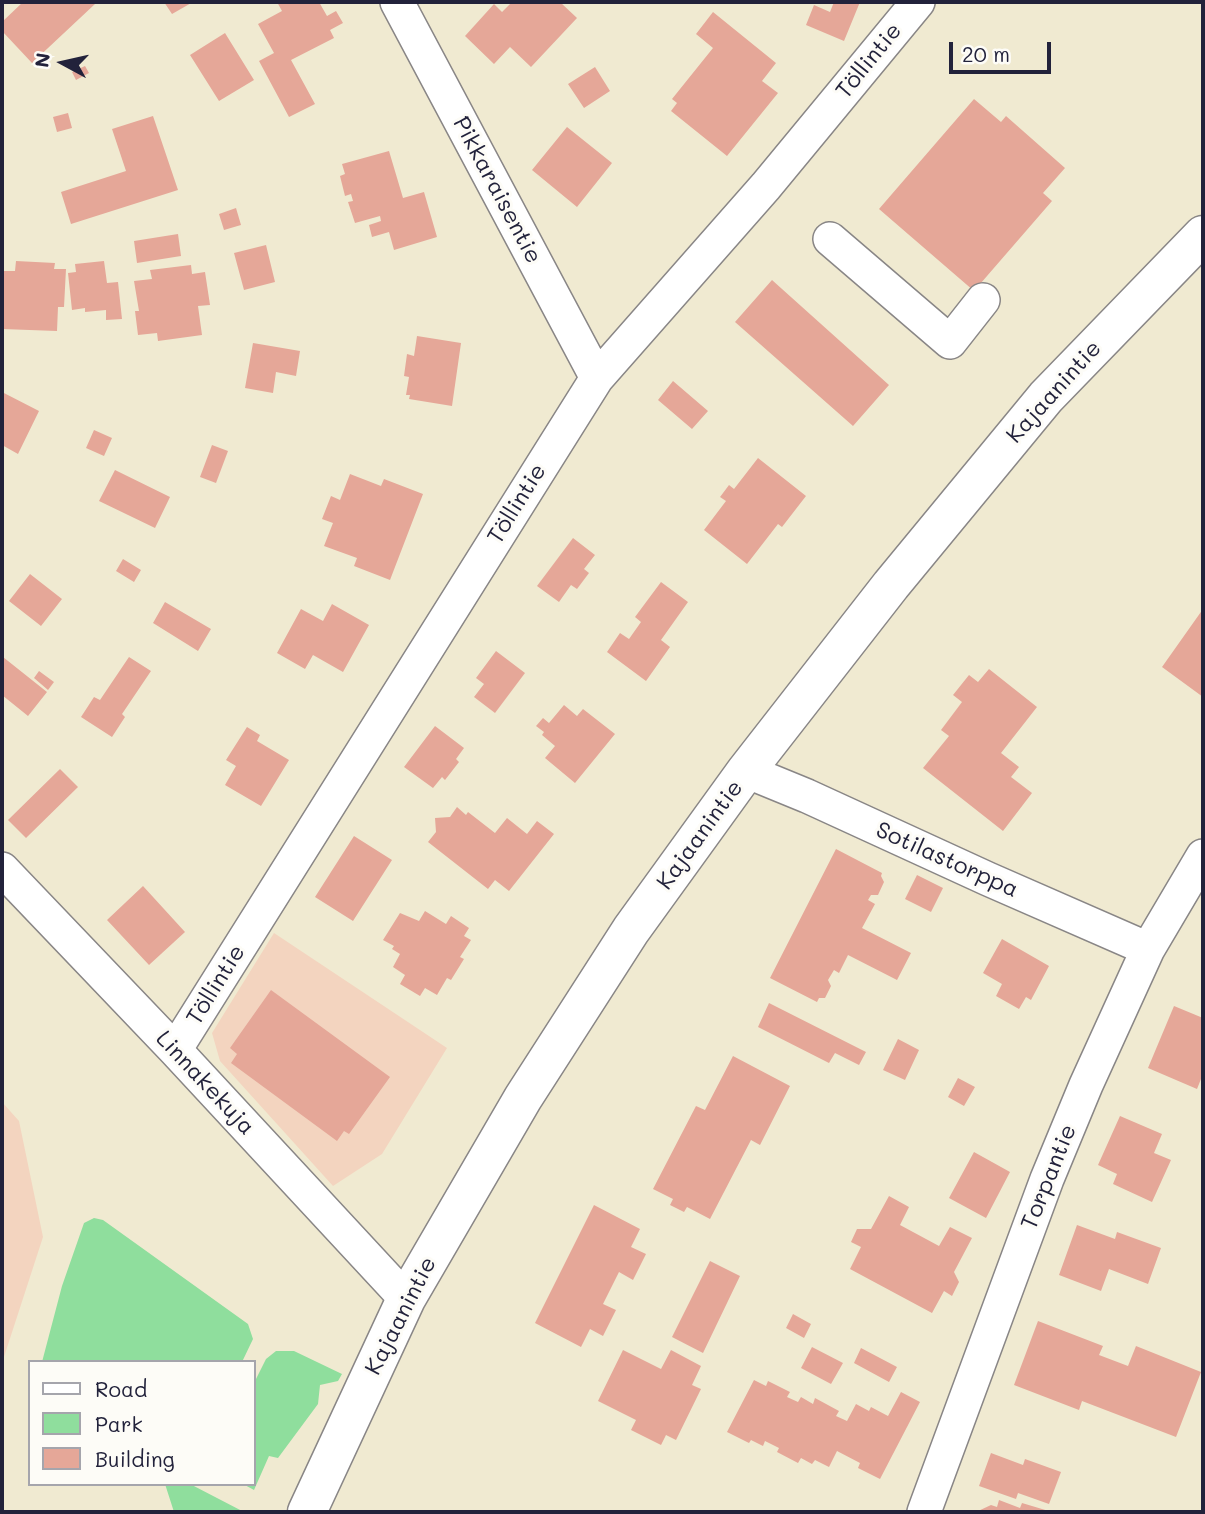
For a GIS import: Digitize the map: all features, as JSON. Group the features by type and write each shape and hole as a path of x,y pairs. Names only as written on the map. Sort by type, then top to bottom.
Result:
{"main road":[{"name":"Kajaanintie","path":"307,1512 406,1299 523,1098 609,964 746,771 891,585 1046,397 1203,235"}],"street":[{"name":"Pikkaraisentie","path":"397,2 597,377"},
{"name":"Töllintie","path":"175,1050 597,377 766,186 918,2"},
{"path":"830,239 950,342 984,300"},
{"name":"Sotilastorppa","path":"746,771 1148,949"},
{"name":"Torpantie","path":"923,1512 1047,1179 1148,949 1203,856"},
{"name":"Linnakekuja","path":"2,869 175,1050 406,1299"}],"shaded area":[{"path":"274,933 447,1048 382,1154 333,1186 220,1061 212,1033"},
{"path":"2,1102 19,1121 43,1237 2,1363"}],"green space":[{"path":"94,1218 103,1220 248,1324 253,1339 243,1360 43,1360 62,1286 84,1223"},
{"path":"276,1351 294,1351 342,1374 338,1381 320,1385 318,1404 278,1458 269,1456 256,1485 256,1379 266,1359"},
{"path":"166,1486 194,1486 244,1512 174,1512"}],"building":[{"path":"23,2 95,4 32,63 2,31 2,22"},
{"path":"164,2 193,2 172,14"},
{"path":"277,2 319,2 327,16 336,11 343,23 330,30 334,38 291,60 315,104 289,117 259,61 274,53 258,24 282,11"},
{"path":"512,2 560,2 577,18 531,67 510,47 494,64 465,36 494,4 502,12"},
{"path":"834,2 860,2 844,41 806,25 814,5 830,12"},
{"path":"713,12 776,63 762,81 778,93 727,156 671,111 677,103 672,99 713,48 696,34"},
{"path":"225,33 254,80 219,101 190,55"},
{"path":"85,66 89,73 76,80 72,72"},
{"path":"595,67 610,91 584,108 568,84"},
{"path":"974,99 1001,122 1006,116 1065,168 1043,193 1052,201 974,291 879,209"},
{"path":"68,113 72,128 57,132 53,117"},
{"path":"153,116 178,190 71,224 61,192 126,171 112,129"},
{"path":"567,127 612,163 577,207 532,170"},
{"path":"389,151 403,198 424,192 437,237 394,250 389,232 372,237 369,225 381,221 380,216 355,223 348,202 353,201 351,194 345,196 340,176 345,174 342,164"},
{"path":"236,208 241,225 224,230 219,214"},
{"path":"178,234 181,256 137,263 134,241"},
{"path":"266,245 275,282 244,290 234,253"},
{"path":"16,261 55,263 54,269 66,269 64,307 58,307 57,331 2,329 2,271 15,271"},
{"path":"104,261 107,283 118,282 122,319 106,320 106,310 72,310 68,273 76,272 75,264"},
{"path":"191,265 192,274 205,272 210,305 198,306 202,335 158,341 157,333 138,335 135,311 139,311 134,281 152,279 150,270"},
{"path":"772,280 889,385 853,426 735,322"},
{"path":"417,336 461,343 452,406 409,399 410,395 406,395 409,377 404,376 407,354 414,356"},
{"path":"253,343 300,351 296,376 276,372 273,393 245,388"},
{"path":"673,381 708,411 692,429 658,400"},
{"path":"2,392 39,411 18,454 2,445"},
{"path":"94,430 112,438 104,456 86,448"},
{"path":"212,445 228,451 216,483 200,477"},
{"path":"758,458 806,496 782,527 778,524 747,564 704,530 726,501 720,497 729,485 734,489"},
{"path":"115,470 170,497 155,528 99,501"},
{"path":"350,474 381,486 384,479 423,494 390,580 354,566 357,558 324,546 333,523 322,519 331,496 340,500"},
{"path":"573,538 595,555 584,569 589,573 577,589 571,585 559,602 537,586"},
{"path":"123,559 141,570 134,582 116,571"},
{"path":"30,574 62,599 41,626 9,601"},
{"path":"661,582 688,602 661,640 670,647 646,681 607,652 620,633 629,639 641,622 635,617"},
{"path":"165,602 211,629 198,651 153,623"},
{"path":"332,604 369,625 343,672 313,655 305,669 277,653 301,609 323,621"},
{"path":"1203,609 1203,697 1162,667"},
{"path":"496,651 525,673 495,713 474,697 484,684 476,678"},
{"path":"3,657 47,692 28,716 2,695"},
{"path":"129,657 151,671 122,714 125,717 112,737 81,717 94,697 100,700"},
{"path":"989,669 1037,707 1001,753 1019,767 1011,777 1032,793 1003,831 923,768 949,736 941,730 962,702 953,695 969,675 978,682"},
{"path":"39,671 54,682 48,690 34,678"},
{"path":"564,705 577,716 583,709 615,734 575,783 545,758 555,746 536,726 543,718 549,723"},
{"path":"435,726 464,748 456,759 459,762 445,780 442,777 433,788 404,767"},
{"path":"247,727 260,735 257,741 289,760 261,806 225,785 236,766 226,760"},
{"path":"60,769 78,787 26,838 8,820"},
{"path":"457,807 495,833 507,818 527,834 537,821 554,834 509,891 495,880 488,889 428,842 436,832 435,818 450,817"},
{"path":"354,836 392,860 353,921 315,897"},
{"path":"836,849 882,873 884,882 878,895 871,895 868,900 875,904 862,928 911,953 897,980 848,955 839,973 834,970 828,980 831,986 825,998 819,998 817,1002 770,978"},
{"path":"917,875 943,888 931,912 905,899"},
{"path":"143,886 185,932 149,965 107,920"},
{"path":"425,911 446,924 451,916 469,928 464,936 471,940 460,957 464,959 451,980 447,978 437,995 425,988 420,996 400,984 405,975 393,967 400,954 392,949 394,946 383,940 400,913 419,921"},
{"path":"1002,939 1049,966 1031,1000 1026,997 1019,1009 996,996 1002,984 983,973"},
{"path":"271,990 390,1077 349,1134 344,1131 337,1141 231,1063 237,1054 230,1048"},
{"path":"769,1003 866,1052 859,1065 835,1053 829,1063 758,1027"},
{"path":"1174,1006 1203,1018 1203,1074 1197,1089 1148,1068"},
{"path":"898,1039 919,1050 905,1080 883,1070"},
{"path":"733,1056 790,1086 760,1145 751,1140 710,1219 687,1207 684,1212 670,1205 673,1199 653,1189 696,1106 705,1110"},
{"path":"958,1078 975,1087 964,1106 948,1097"},
{"path":"1120,1116 1162,1134 1154,1153 1171,1160 1152,1202 1113,1184 1117,1174 1098,1165"},
{"path":"974,1152 1010,1172 986,1218 949,1198"},
{"path":"889,1196 909,1207 900,1225 939,1246 950,1227 972,1238 954,1272 959,1282 952,1296 944,1291 932,1313 850,1269 861,1247 851,1242 857,1229 871,1229"},
{"path":"594,1205 640,1229 631,1247 646,1254 633,1280 619,1272 603,1304 616,1310 603,1336 590,1329 581,1347 535,1323"},
{"path":"1077,1225 1115,1239 1117,1232 1161,1248 1148,1284 1109,1269 1101,1291 1059,1275"},
{"path":"710,1261 740,1276 703,1353 672,1337"},
{"path":"793,1314 811,1324 804,1338 786,1328"},
{"path":"1038,1321 1103,1346 1099,1355 1128,1366 1136,1346 1201,1372 1176,1437 1082,1401 1079,1410 1014,1385"},
{"path":"812,1347 843,1363 831,1384 801,1368"},
{"path":"861,1348 897,1367 889,1382 854,1363"},
{"path":"623,1350 661,1369 671,1350 701,1366 692,1385 701,1389 676,1440 666,1435 661,1445 631,1430 636,1420 598,1401"},
{"path":"754,1380 766,1386 768,1381 790,1392 787,1397 798,1402 801,1397 813,1404 815,1398 839,1411 836,1416 847,1421 856,1404 869,1411 871,1407 888,1416 901,1392 920,1402 880,1479 858,1468 860,1463 837,1451 829,1467 815,1460 812,1464 801,1458 798,1463 777,1452 779,1448 765,1441 763,1446 751,1440 749,1443 727,1432"},
{"path":"991,1453 1023,1465 1025,1459 1061,1472 1049,1504 1018,1493 1016,1499 979,1486"},
{"path":"999,1500 1020,1508 1022,1503 1052,1512 976,1512 991,1505 997,1507"}]}
